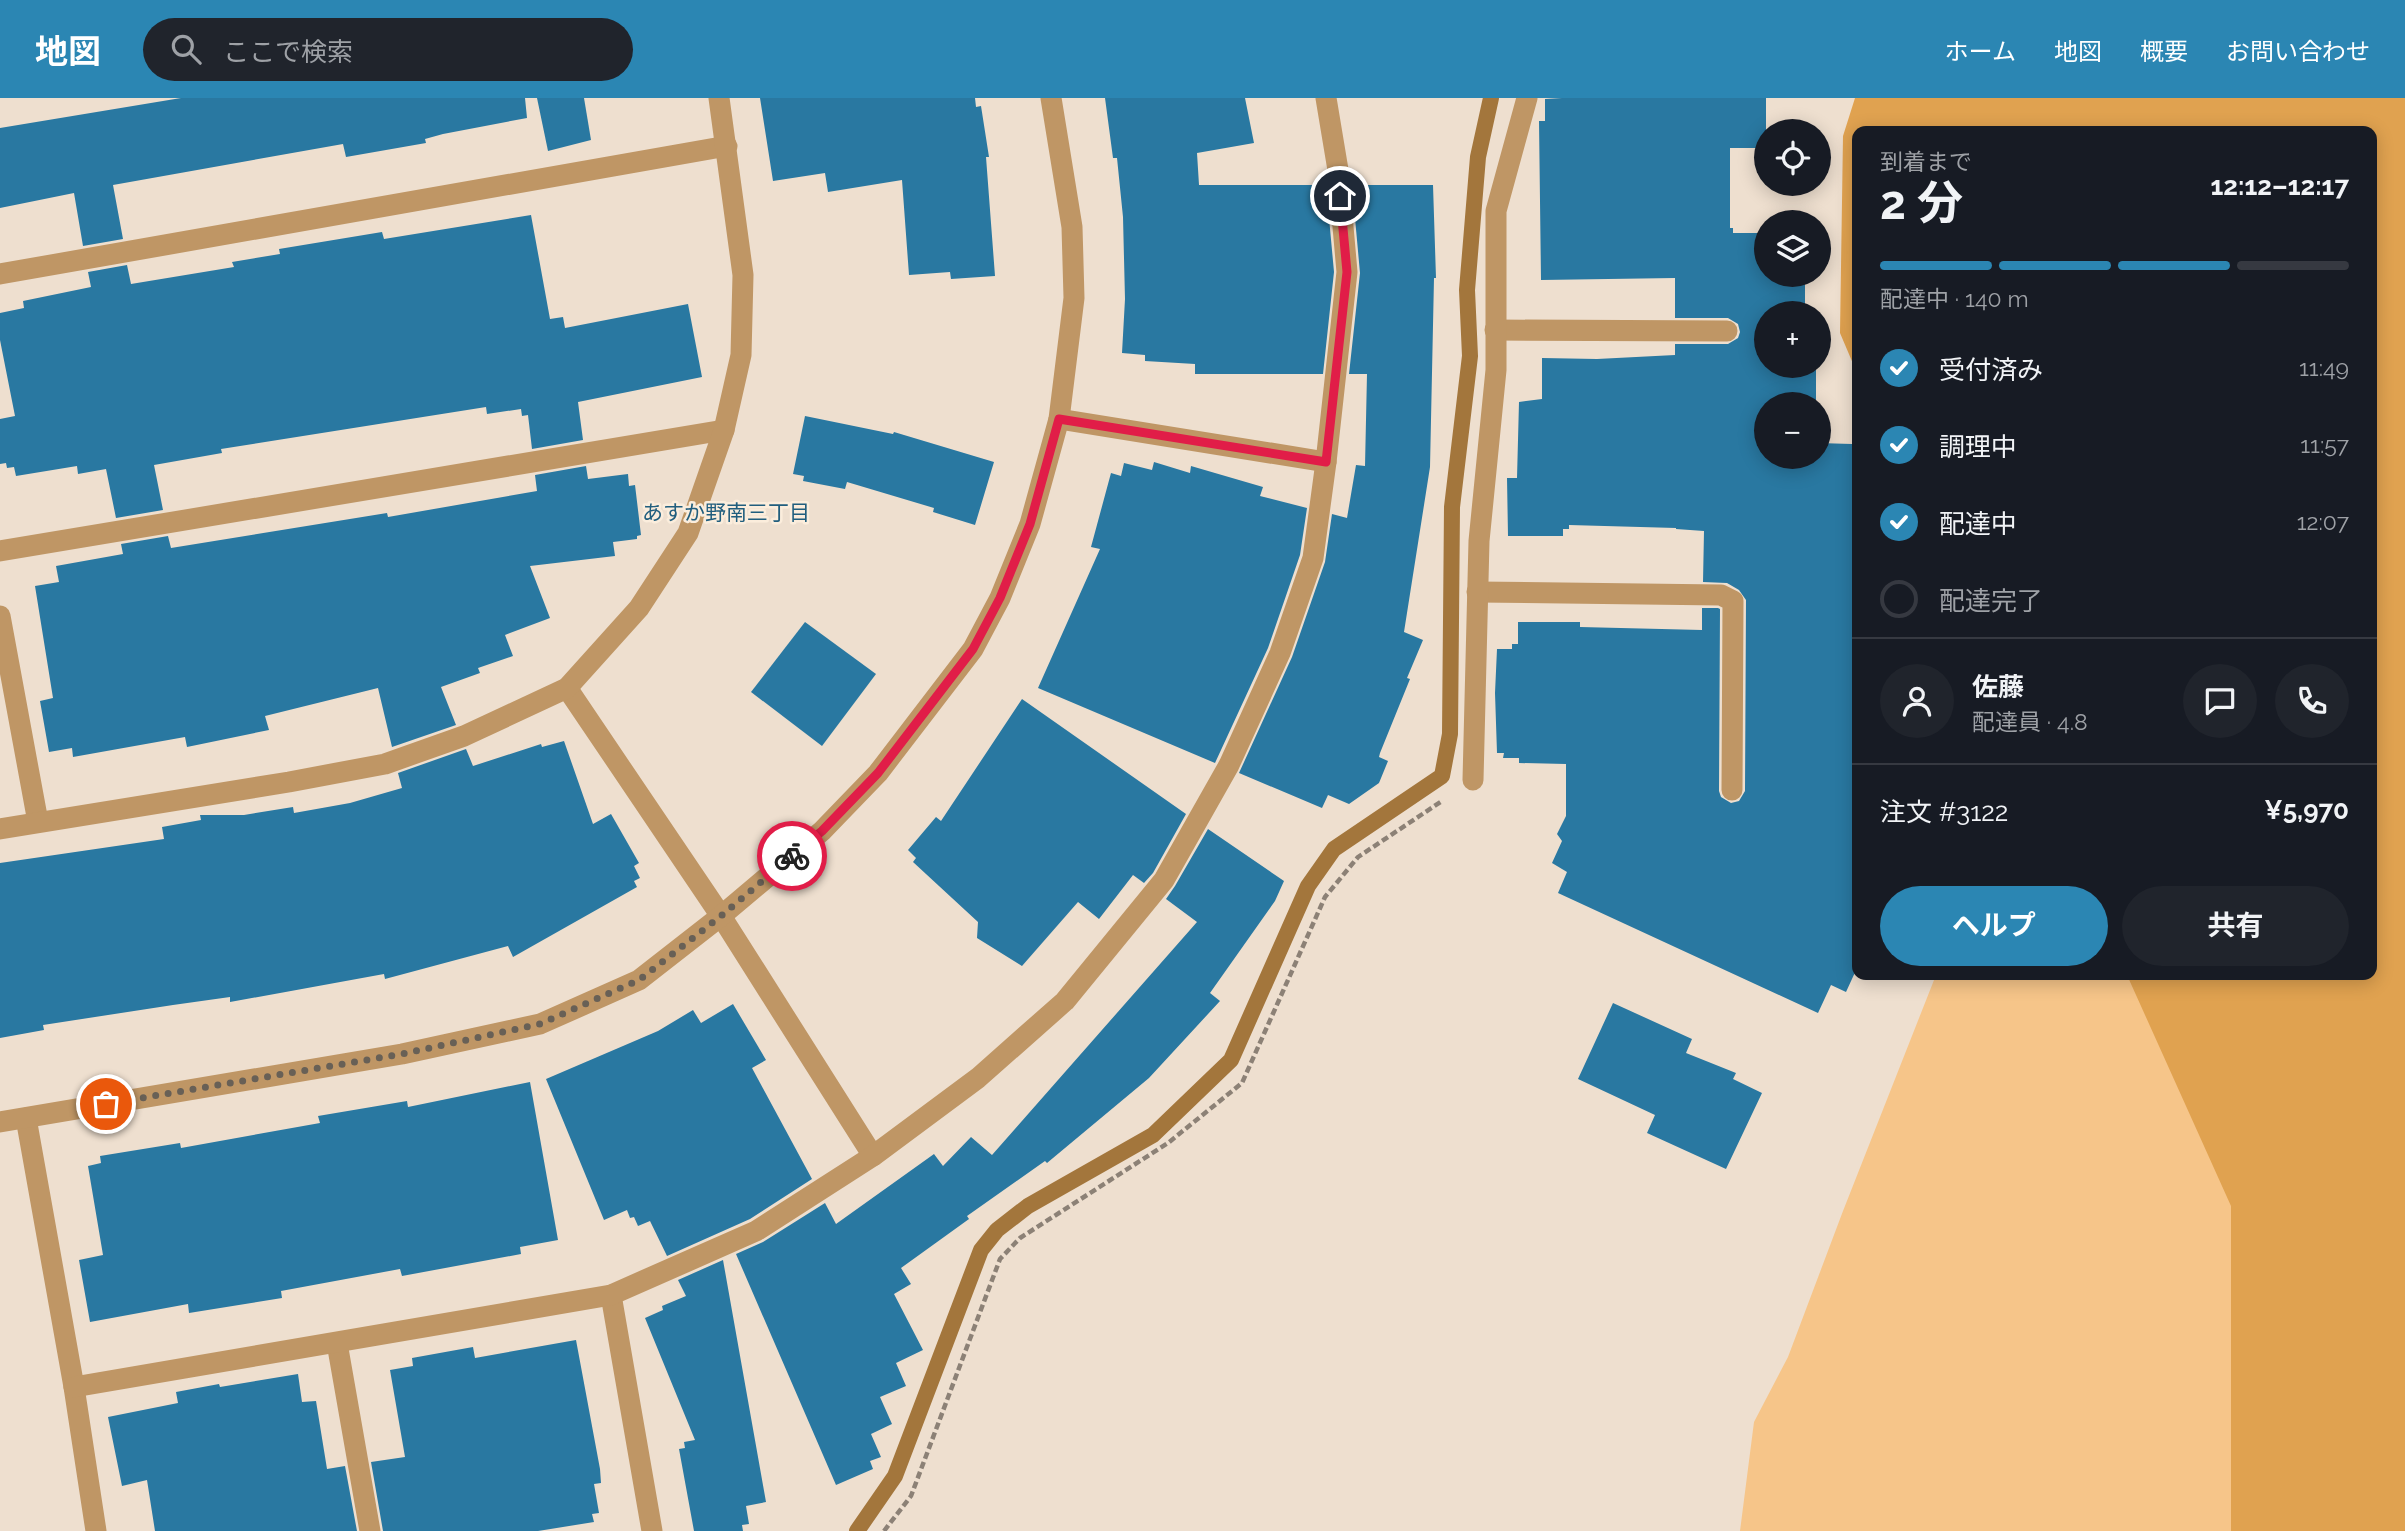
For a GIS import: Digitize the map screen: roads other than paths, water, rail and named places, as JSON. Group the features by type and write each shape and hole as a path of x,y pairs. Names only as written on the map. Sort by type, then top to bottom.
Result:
{"street":[{"path":"0,829 385,764 464,736 567,688 639,608 688,533 723,430 741,355 743,275 719,98"},
{"path":"0,1122 402,1054 540,1024 639,980 721,916 822,831 878,773 973,649 1000,598 1030,524 1059,419 1074,298 1073,239 1051,98"},
{"path":"74,1387 611,1295 757,1231 873,1156 978,1078 1065,1001 1164,880 1229,765 1280,653 1313,558 1347,272 1338,170 1326,98"},
{"path":"1473,780 1479,541 1496,370 1496,211 1527,98"},
{"path":"0,274 727,146"},
{"path":"1495,330 1727,331"},
{"path":"1059,419 1326,462"},
{"path":"0,551 723,430"},
{"path":"1478,592 1721,596 1732,601 1732,790"},
{"path":"0,616 37,822"},
{"path":"567,688 721,916 873,1156"},
{"path":"26,1118 74,1387 96,1531"},
{"path":"611,1295 652,1531"},
{"path":"337,1343 370,1531"}],"waterway":[{"path":"857,1531 895,1476 981,1250 997,1230 1028,1206 1153,1135 1231,1060 1308,886 1334,849 1442,776 1450,734 1452,507 1470,356 1467,290 1478,157 1491,98"}],"district":[{"name":"あすか野南三丁目","path":"726,513"}]}
